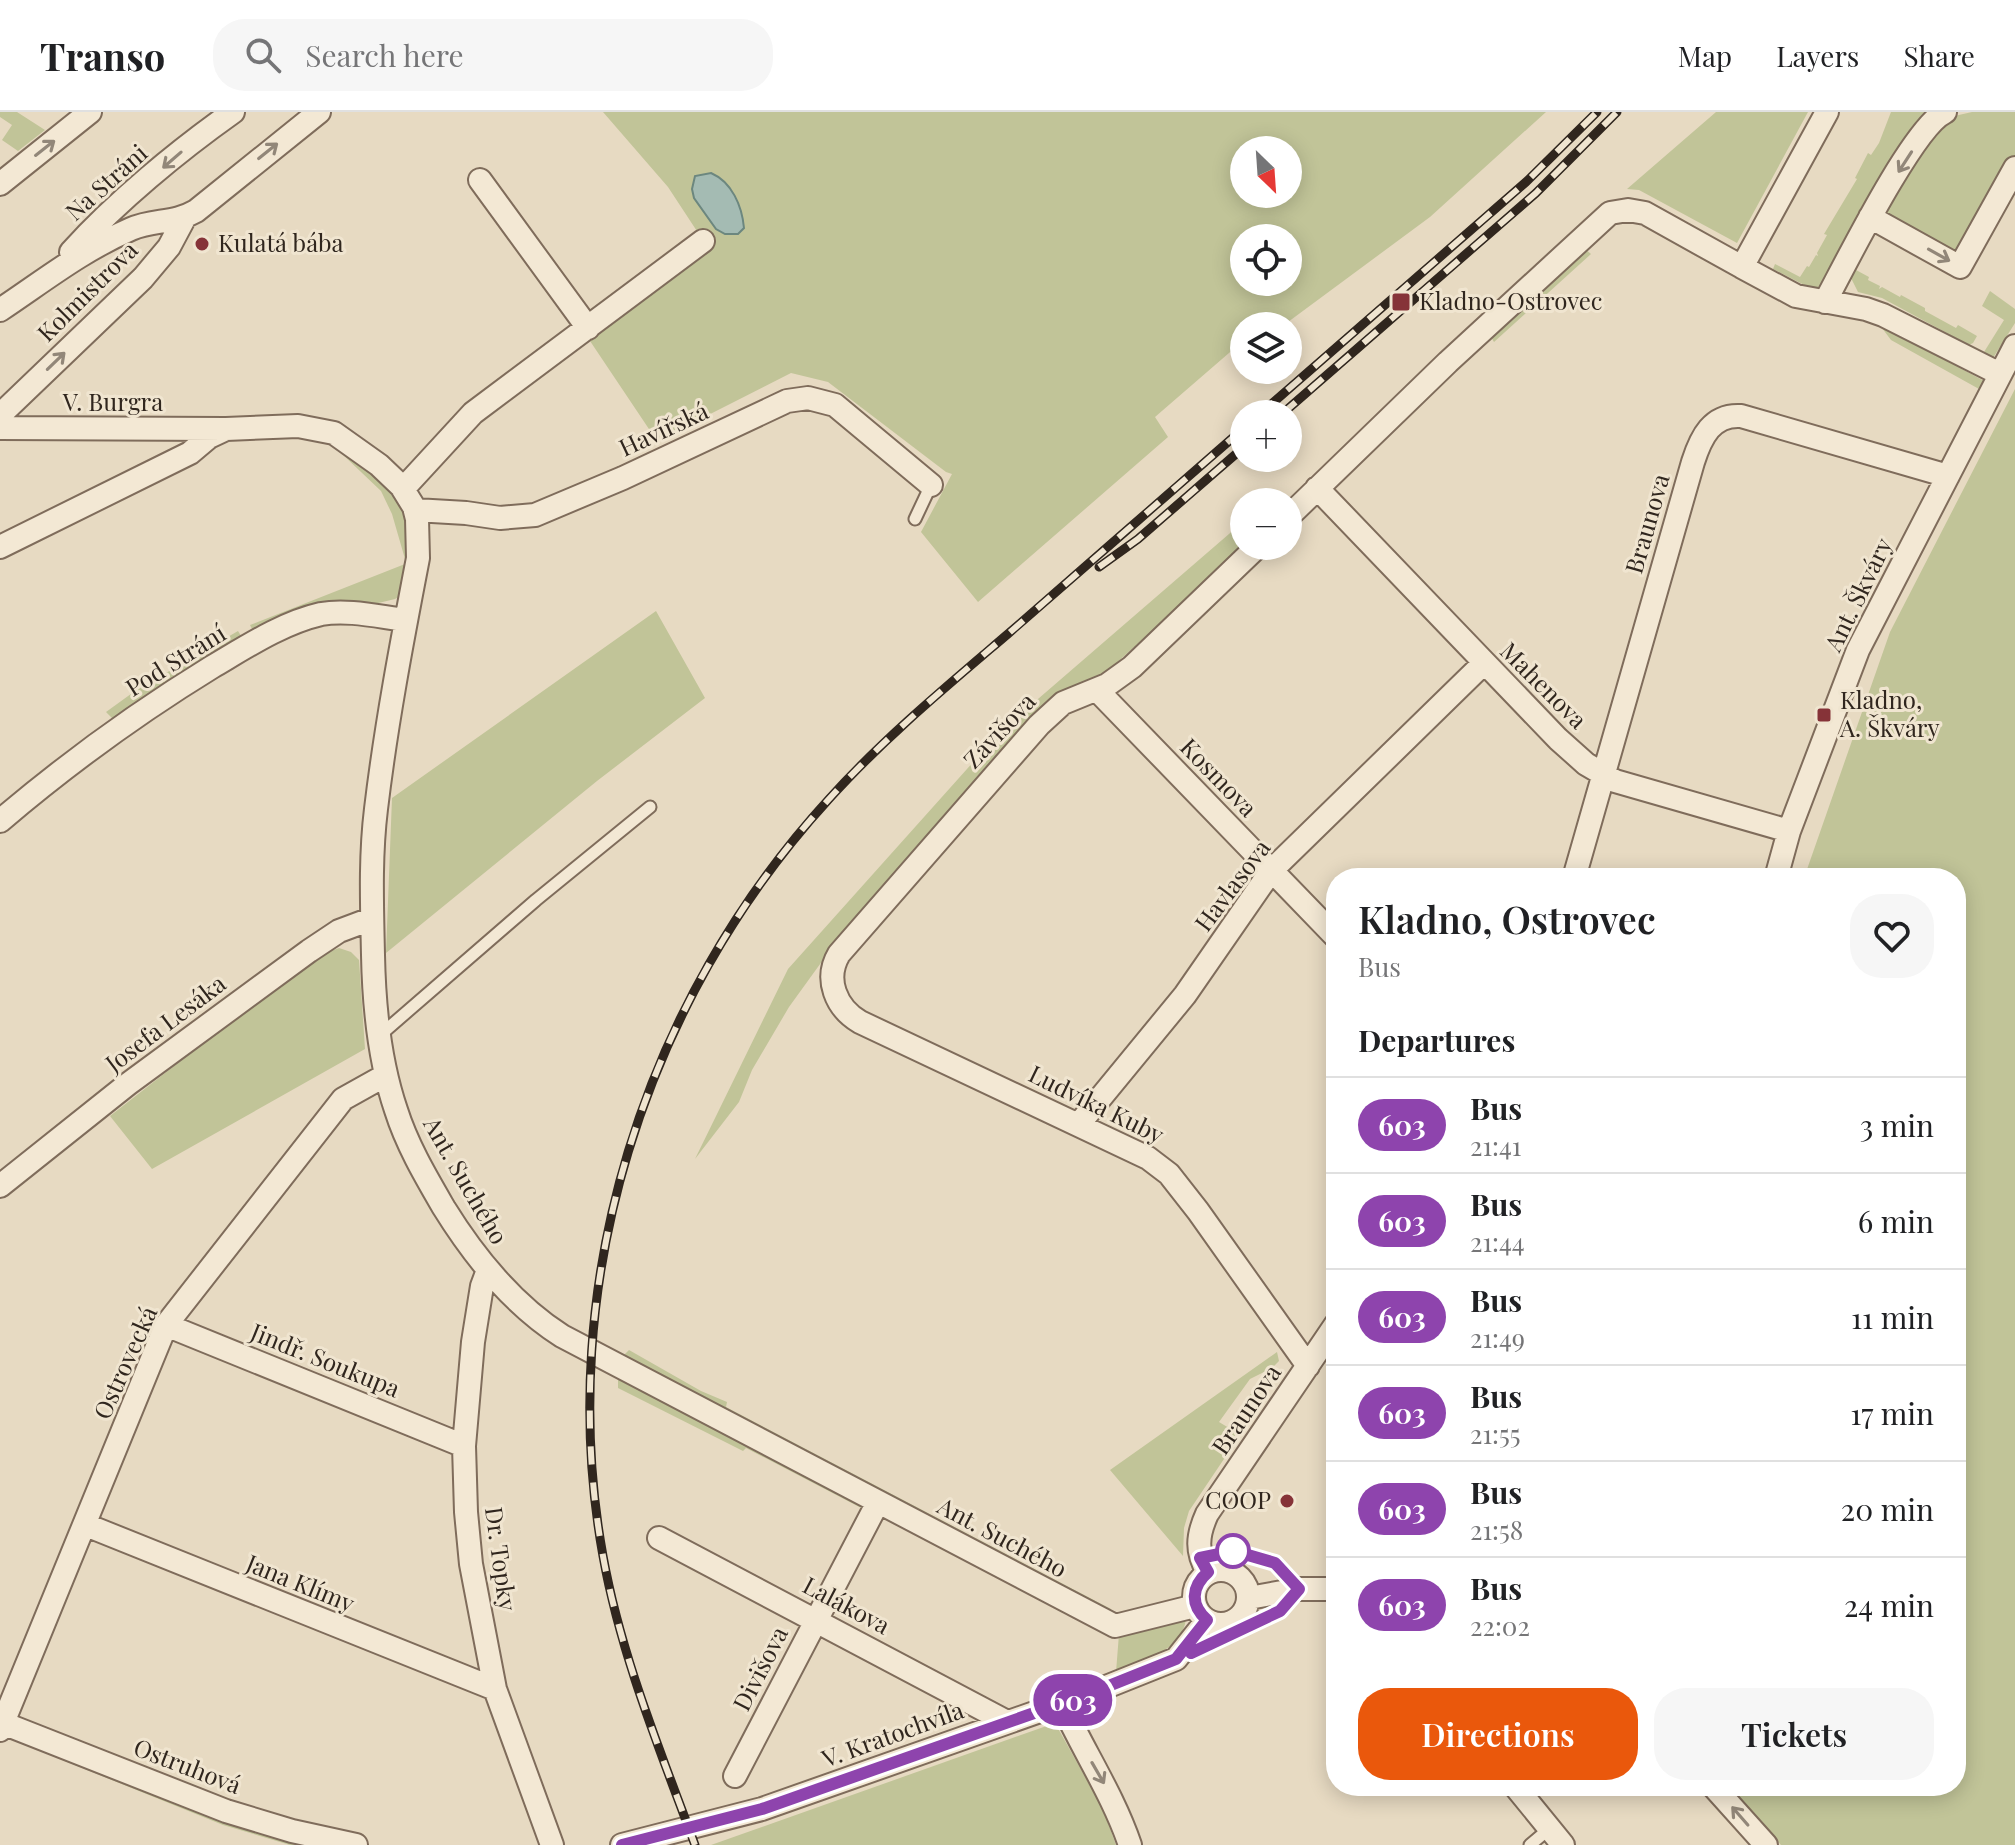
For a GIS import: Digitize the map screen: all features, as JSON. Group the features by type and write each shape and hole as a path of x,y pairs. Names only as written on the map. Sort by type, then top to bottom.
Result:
{"street":[{"path":"0,184 90,112"},
{"name":"Na Stráni","path":"57,268 113,211 233,112"},
{"name":"Kolmistrova","path":"0,415 143,278 169,247 185,217 319,112"},
{"path":"1742,267 1827,112"},
{"path":"1825,302 1870,217 1929,125 1945,112"},
{"path":"1870,217 1960,267 2015,168"},
{"path":"480,180 588,328"},
{"path":"1302,503 1602,219 1619,210 1637,210 1796,296 1875,311 2000,374"},
{"name":"Na Stráni","path":"0,310 57,268 130,229 185,217"},
{"path":"403,489 473,413 703,241"},
{"name":"Ant. Škváry","path":"1779,868 1789,831 1858,650 2015,346"},
{"name":"Havířská","path":"415,510 500,518 535,515 623,478 787,401 808,398 835,405 931,485"},
{"name":"Braunova","path":"1577,868 1693,462 1704,435 1714,423 1725,417 1741,416 1948,476"},
{"path":"0,547 190,453 209,437 226,429 298,426 334,433 379,465 403,489 415,510"},
{"name":"V. Burgra","path":"0,428 226,429"},
{"name":"Mahenova","path":"1317,488 1558,739 1586,764 1615,781 1789,831"},
{"name":"Ant. Suchého","path":"415,510 419,532 418,558 376,809 371,919 373,985 386,1075 396,1112 418,1162 459,1231 488,1270 528,1311 562,1336 1115,1626 1201,1613 1218,1624 1229,1623 1239,1618 1249,1598"},
{"name":"Závišova","path":"836,996 832,982 834,964 856,934 1039,725 1063,703 1097,690 1142,659 1244,560"},
{"name":"Pod Strání","path":"0,821 72,761 146,709 292,624 323,614 349,613 406,620"},
{"name":"Havlasova","path":"1079,1124 1185,995 1271,871 1484,663"},
{"name":"Kosmova","path":"1097,690 1326,927"},
{"name":"Josefa Lesáka","path":"0,1186 128,1084 309,951 339,931 371,919"},
{"name":"Ludvíka Kuby","path":"836,996 844,1009 860,1022 1079,1124 1148,1158 1169,1174 1308,1366"},
{"name":"Ostrovecká","path":"1,1725 166,1325 343,1099 386,1075"},
{"name":"Dr. Topky","path":"488,1270 482,1286 473,1342 464,1446 471,1564 495,1689 552,1845"},
{"name":"Jindř. Soukupa","path":"166,1325 464,1446"},
{"name":"Braunova","path":"1204,1565 1199,1536 1207,1514 1326,1339"},
{"name":"Divišova","path":"735,1776 878,1502"},
{"name":"Jana Klímy","path":"86,1525 495,1689"},
{"name":"Lalákova","path":"659,1538 1007,1722"},
{"path":"1201,1613 1193,1596 1204,1565 1231,1571 1241,1577 1247,1586 1249,1598 1299,1589 1326,1589"},
{"name":"V. Kratochvíla","path":"622,1845 762,1809 1062,1704 1176,1659 1201,1613"},
{"path":"1062,1704 1115,1804 1130,1845"},
{"name":"Ostruhová","path":"1,1725 226,1811 292,1831 356,1845"},
{"path":"1523,1796 1556,1837"},
{"path":"1722,1796 1766,1845"}],"lane":[{"path":"915,519 931,485"},
{"path":"379,1036 536,900 650,807"},
{"path":"1204,1565 1234,1551 1275,1563 1299,1589"},
{"name":"V. Kratochvíla","path":"1176,1659 1280,1611 1299,1589"},
{"path":"1530,1845 1556,1837"}],"green space":[{"path":"0,112 17,112 45,130 18,151 2,140 12,125 0,117"},
{"path":"603,112 1546,112 1430,217 1302,312 1230,312 1230,352 1155,417 1168,437 978,602 921,532 952,474 828,382 791,373 657,441 588,338 708,248 668,187"},
{"path":"1716,112 1808,112 1737,243 1639,190 1627,189"},
{"path":"1891,112 1934,112 1870,200 1821,285 1814,290 1773,269 1775,264 1800,277 1818,256 1827,235 1824,234 1857,179 1868,153 1871,155 1879,143"},
{"path":"1972,112 2015,112 2015,157 1967,244 1956,254 1887,220 1883,209 1934,132 1950,117"},
{"path":"1584,248 1591,254 1494,342 1488,332"},
{"path":"1856,270 1880,286 1879,289 1882,287 1901,295 1956,328 1958,325 1977,336 1973,343 1969,345 1882,298 1858,292 1851,278"},
{"path":"1990,291 2015,309 2015,323 1993,358 1984,352 2004,320 1982,306"},
{"path":"1861,318 1885,327 1984,381 1979,389 1891,340 1882,328"},
{"path":"2015,389 2015,1845 1781,1845 1734,1796 1966,1796 1966,868 1807,868 1890,632"},
{"path":"340,452 373,473 392,491 403,515 412,553 405,559 392,514 381,491"},
{"path":"1230,533 1230,560 1145,647 1134,647 1101,677 1066,689 1013,736 849,924 789,1007 752,1070 739,1102 695,1159 788,969 1001,731"},
{"path":"405,564 399,597 395,599 254,633 250,625"},
{"path":"656,611 705,698 597,781 386,953 392,798"},
{"path":"238,631 243,639 113,719 106,712 135,691"},
{"path":"339,948 351,952 359,960 365,1049 152,1169 110,1116 247,1009 328,952"},
{"path":"629,1350 701,1391 727,1402 726,1407 1111,1609 1109,1614 621,1358"},
{"path":"1277,1352 1279,1361 1250,1379 1219,1422 1234,1431 1246,1412 1241,1408 1248,1397 1258,1388 1267,1387 1267,1395 1189,1511 1184,1528 1183,1556 1110,1470"},
{"path":"618,1372 861,1501 865,1510 746,1448 743,1451 618,1388"},
{"path":"1186,1619 1183,1630 1169,1647 1116,1672 1119,1634"},
{"path":"1055,1723 1103,1809 1116,1845 711,1845"},
{"path":"20,1736 315,1845 290,1845 223,1825 13,1740"}],"water":[{"path":"711,173 725,182 738,203 744,228 738,234 725,234 716,229 694,198 692,189 695,176"}],"railway":[{"path":"1276,400 1526,182 1597,112"},
{"path":"1298,400 1536,193 1617,112"},
{"path":"695,1845 620,1630 603,1556 591,1454 592,1352 604,1251 628,1152 663,1056 709,964 764,878 829,799 916,713 1230,440"},
{"path":"1099,567 1138,539 1230,459"}],"bus line":[{"name":"603","path":"622,1845 762,1809 1062,1704 1176,1659 1207,1620 1195,1606 1193,1596 1201,1578 1208,1572 1200,1558 1234,1551 1275,1563 1299,1589 1280,1611 1191,1653"}],"place":[{"name":"Kulatá bába","path":"202,244"},
{"name":"Kladno-Ostrovec","path":"1401,302"},
{"name":"Kladno, A. Škváry","path":"1824,715"},
{"name":"COOP","path":"1287,1501"}]}
